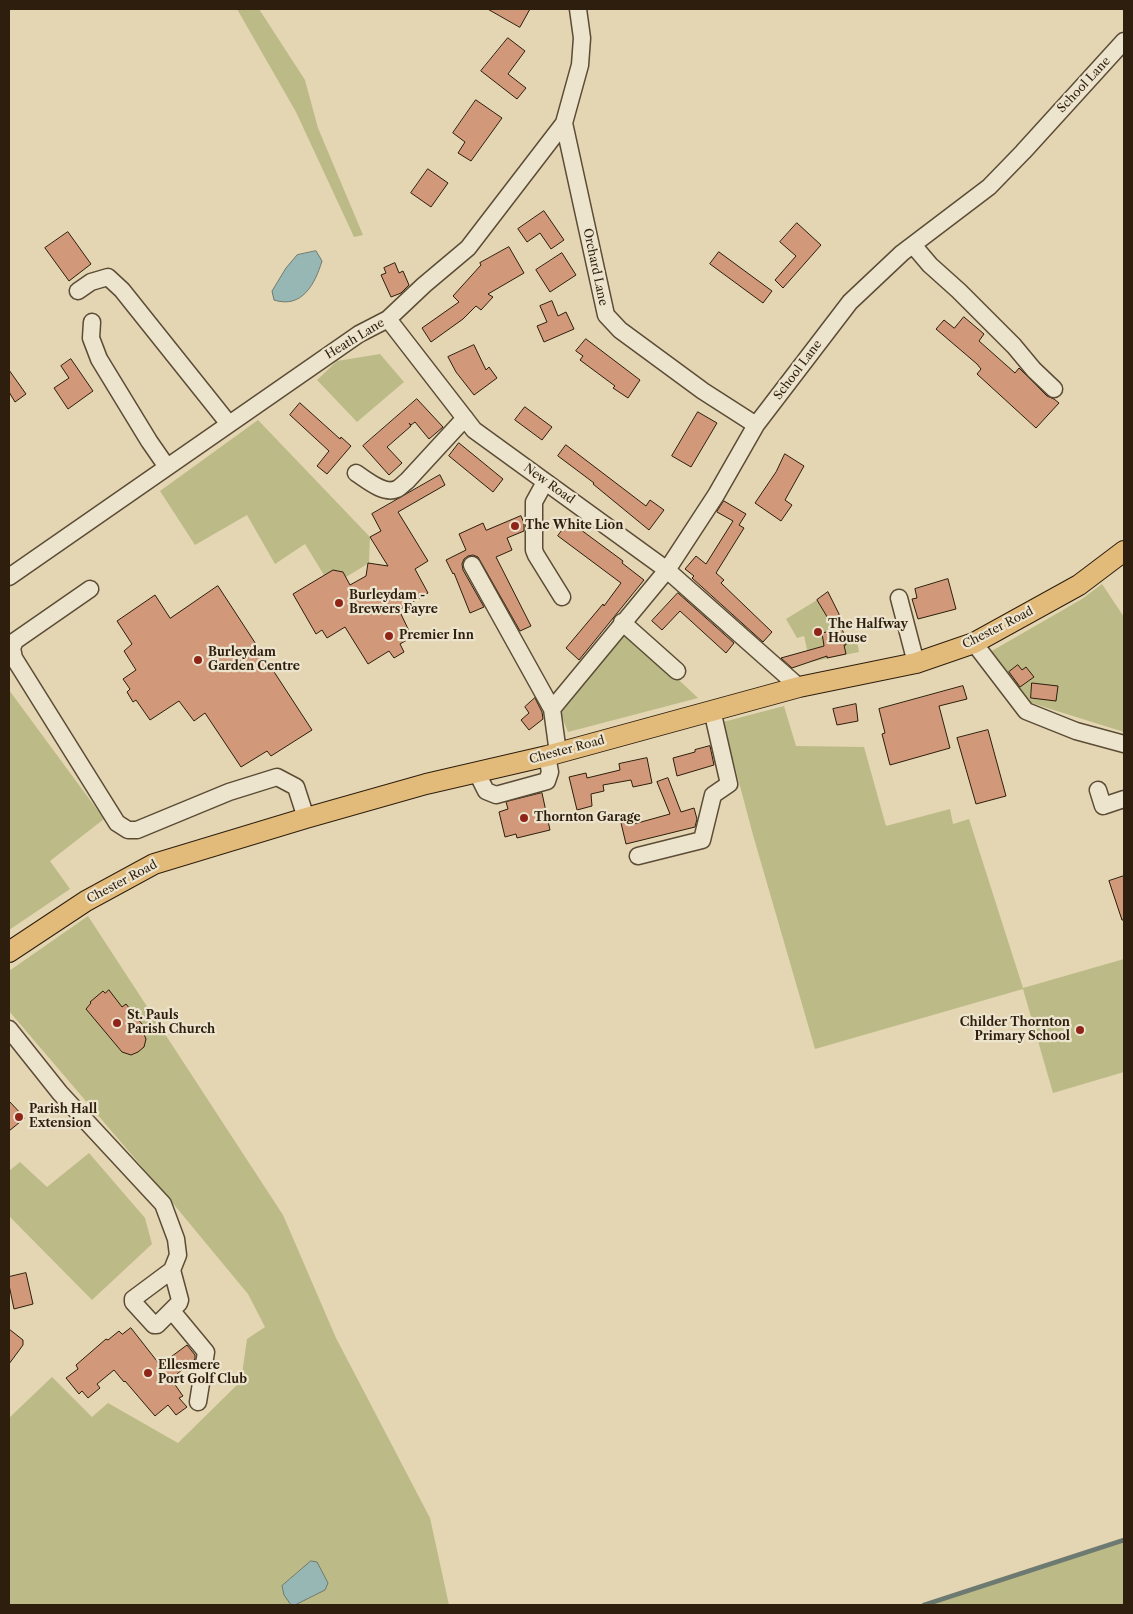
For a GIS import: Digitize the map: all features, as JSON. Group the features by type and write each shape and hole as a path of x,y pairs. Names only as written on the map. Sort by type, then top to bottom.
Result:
{"main road":[{"name":"Chester Road","path":"9,952 86,901 154,864 426,784 552,754 799,687 916,663 974,643 1079,586 1124,551"}],"street":[{"name":"Heath Lane","path":"9,576 358,334 388,320 424,285 468,248 564,124 580,65 582,38 578,9"},
{"name":"School Lane","path":"552,709 622,622 667,570 716,495 756,425 850,302 913,245 989,187 1124,41"},
{"name":"Orchard Lane","path":"564,124 606,315 628,336 703,391 756,425"},
{"path":"913,245 930,265 959,291 1054,389"},
{"path":"78,291 91,282 108,277 122,290 228,424"},
{"name":"New Road","path":"388,320 474,430 667,570 799,687"},
{"path":"92,322 91,338 99,359 167,467"},
{"path":"356,473 389,491 398,489 465,418"},
{"path":"545,482 534,502 534,550 562,597"},
{"path":"472,565 552,709 552,754"},
{"path":"90,590 15,640 12,648 14,658 117,823 128,830 137,830 229,792 277,777 296,787 306,818"},
{"path":"899,598 916,663"},
{"path":"622,622 677,671"},
{"path":"974,643 1026,711 1076,731 1124,744"},
{"path":"638,856 702,840 713,795 729,784 712,710"},
{"path":"1098,790 1103,806 1124,799"},
{"path":"11,1035 60,1093 163,1204 176,1239 178,1255 172,1270 133,1299 133,1302 154,1325 157,1325 172,1311 180,1300 172,1270"},
{"path":"172,1311 206,1352 198,1402"}],"shaded area":[{"path":"237,9 259,9 305,80 318,128 363,235 354,237 296,112"},
{"path":"380,354 404,382 357,422 317,380 337,361"},
{"path":"258,420 370,537 369,563 346,577 343,572 333,571 324,575 305,544 275,564 247,515 195,545 160,491"},
{"path":"1102,584 1124,617 1124,732 1025,701 990,652 1082,599"},
{"name":"The Halfway House","path":"817,600 826,615 837,610 844,637 856,635 859,652 810,662 804,636 797,638 786,619"},
{"path":"626,630 698,698 568,732 559,710"},
{"path":"9,690 104,819 50,861 70,889 9,930"},
{"path":"784,706 796,746 864,747 886,826 950,809 953,824 969,819 1023,988 1124,959 1124,1072 1053,1093 1023,989 815,1049 753,835 723,722"},
{"path":"88,916 283,1215 336,1338 430,1518 449,1605 9,1605 9,1418 52,1377 92,1417 108,1403 178,1443 241,1381 247,1339 265,1327 248,1294 9,1011 9,971"},
{"path":"89,1153 145,1218 152,1244 92,1300 9,1216 9,1171 20,1162 47,1187"},
{"path":"1124,1540 1124,1605 924,1605"}],"water":[{"path":"316,251 322,261 311,286 306,292 300,298 292,301 274,300 272,291 286,268 297,255"},
{"path":"311,1561 317,1562 328,1583 325,1590 295,1605 291,1605 284,1595 282,1586"}],"building":[{"path":"488,9 530,9 520,27"},
{"path":"508,38 525,51 508,74 526,88 517,99 481,71"},
{"path":"476,100 502,118 471,161 458,153 465,142 453,133"},
{"path":"428,169 448,183 431,207 411,193"},
{"path":"544,211 564,240 551,249 540,233 527,242 518,229"},
{"path":"797,223 821,245 783,288 775,280 796,256 780,242"},
{"path":"68,232 91,264 69,281 45,248"},
{"path":"509,247 524,273 488,294 493,297 481,310 476,306 463,319 431,342 422,328 459,302 453,296 481,265 480,263"},
{"path":"719,252 772,291 763,303 710,264"},
{"path":"562,253 576,275 550,292 536,270"},
{"path":"395,263 399,273 403,271 409,285 401,293 391,297 381,275 386,273 384,268"},
{"path":"552,301 558,316 566,312 574,329 544,342 537,326 547,322 540,306"},
{"path":"964,317 984,334 979,341 1015,373 1019,368 1047,396 1059,403 1036,428 977,374 981,369 977,364 936,329 944,320 954,328"},
{"path":"586,339 640,380 628,398 580,360 583,356 576,351"},
{"path":"474,345 486,370 489,367 497,378 474,395 456,372 448,357"},
{"path":"71,359 93,391 68,409 54,388 69,378 61,366"},
{"path":"9,370 26,394 15,402 9,392"},
{"path":"417,399 443,427 429,439 415,422 411,425 409,423 411,426 387,447 402,463 389,475 363,446"},
{"path":"300,403 340,439 341,437 351,446 327,474 317,466 329,451 290,415"},
{"path":"525,407 552,427 542,440 515,420"},
{"path":"698,412 717,423 691,467 672,456"},
{"path":"459,443 503,479 493,492 449,456"},
{"path":"566,445 646,506 650,500 664,510 649,530 594,483 558,456"},
{"path":"785,454 804,466 785,500 792,505 781,521 755,503 776,472"},
{"path":"440,475 445,485 398,512 428,561 415,569 428,593 399,610 412,637 400,644 404,652 394,658 389,651 368,664 345,627 327,638 322,630 316,634 293,594 333,570 343,572 350,585 366,576 368,563 388,566 370,537 381,531 372,514"},
{"path":"724,501 746,514 739,525 744,528 716,573 724,580 721,583 772,632 763,642 692,578 694,576 685,569 696,556 706,564 733,521 717,512"},
{"path":"521,516 524,523 524,531 507,538 512,550 496,557 531,626 520,631 478,557 468,556 462,564 463,570 484,607 470,613 454,573 446,560 466,550 459,534 483,523 486,530"},
{"path":"569,521 623,561 622,563 644,580 579,660 566,648 603,604 604,606 621,583 558,536"},
{"path":"948,579 956,609 918,619 912,599 917,598 915,589"},
{"path":"218,586 312,730 271,756 267,751 241,767 205,713 194,721 179,701 150,720 136,700 133,702 127,692 130,689 123,679 136,670 124,651 132,644 117,621 155,595 170,618"},
{"path":"828,592 839,614 846,645 844,645 846,654 827,658 827,656 792,668 781,658 824,646 822,633 835,630 817,600"},
{"path":"678,593 734,643 726,653 680,611 662,630 652,621"},
{"path":"1018,665 1022,670 1026,667 1034,677 1020,687 1009,672"},
{"path":"1032,683 1058,686 1056,701 1031,698"},
{"path":"963,686 967,699 939,706 950,748 890,765 882,734 885,733 879,709"},
{"path":"535,698 542,712 543,719 529,730 521,720 529,713 525,707"},
{"path":"856,704 858,721 837,725 833,709"},
{"path":"988,730 1006,796 976,804 957,738"},
{"path":"710,746 714,765 677,776 673,758"},
{"path":"647,758 652,783 633,787 631,780 603,785 604,791 591,794 592,806 577,810 569,777 586,773 587,778 620,770 619,764"},
{"path":"668,778 681,812 694,808 697,819 695,827 626,844 621,823 632,820 634,824 670,814 657,782"},
{"name":"Thornton Garage","path":"542,793 550,830 517,838 516,834 505,837 499,812 508,809 506,802"},
{"path":"1124,876 1124,920 1122,920 1109,881"},
{"name":"St. Pauls Parish Church","path":"109,990 122,1007 126,1004 146,1029 143,1032 146,1039 144,1047 131,1055 122,1052 86,1009 90,1002 103,991 105,993"},
{"name":"Parish Hall Extension","path":"9,1101 25,1118 9,1131"},
{"path":"26,1273 33,1304 14,1309 9,1277"},
{"name":"Ellesmere Port Golf Club","path":"131,1328 160,1365 187,1345 195,1355 195,1359 171,1379 183,1396 179,1398 187,1407 176,1415 168,1405 155,1416 114,1370 97,1384 100,1388 88,1398 82,1391 79,1394 66,1378 78,1369 76,1365 106,1339 108,1340 119,1331 122,1334"},
{"path":"9,1329 23,1340 23,1345 9,1364"}],"waterway":[{"path":"924,1605 1124,1540"}],"place":[{"name":"The White Lion","path":"515,526"},
{"name":"Burleydam - Brewers Fayre","path":"339,603"},
{"name":"The Halfway House","path":"818,632"},
{"name":"Premier Inn","path":"389,636"},
{"name":"Burleydam Garden Centre","path":"198,660"},
{"name":"Thornton Garage","path":"524,818"},
{"name":"St. Pauls Parish Church","path":"117,1023"},
{"name":"Childer Thornton Primary School","path":"1080,1030"},
{"name":"Parish Hall Extension","path":"19,1117"},
{"name":"Ellesmere Port Golf Club","path":"148,1373"}]}
